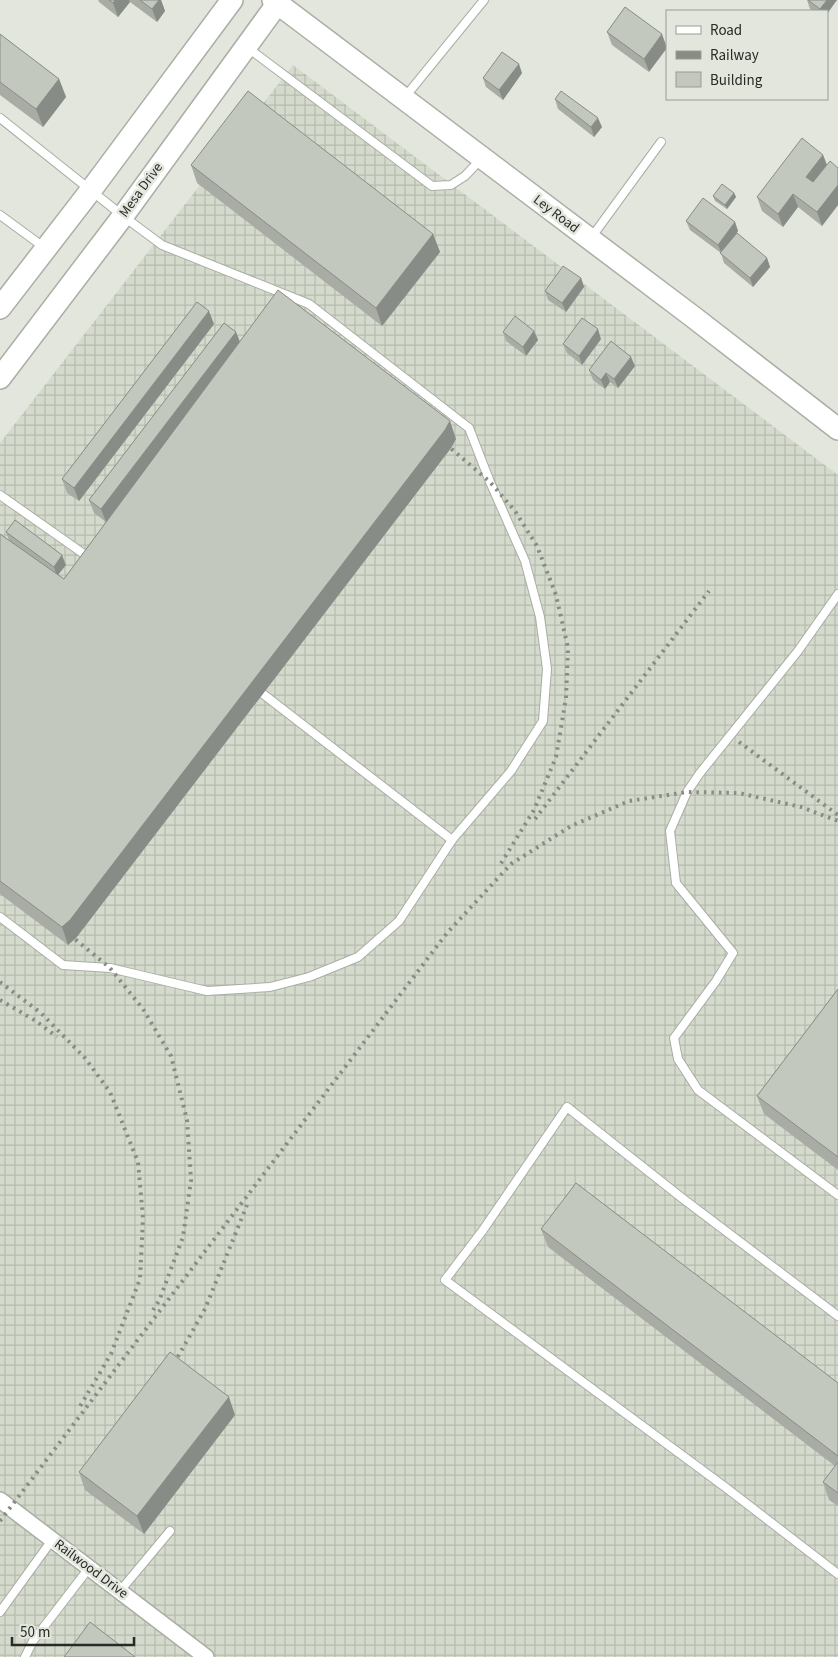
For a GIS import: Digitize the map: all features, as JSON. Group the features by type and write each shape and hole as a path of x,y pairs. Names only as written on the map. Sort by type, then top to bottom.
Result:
{"main road":[{"path":"0,308 91,190 232,0"},
{"name":"Ley Road","path":"277,1 838,430"},
{"name":"Mesa Drive","path":"0,378 123,216 277,1"}],"street":[{"name":"Railwood Drive","path":"0,1500 206,1657"}],"lane":[{"path":"404,98 484,0"},
{"path":"246,46 280,74 432,186 451,186 465,176 482,158"},
{"path":"0,118 162,245 308,304 469,428 490,482 525,561 540,617 547,669 543,721 511,771 452,840 399,921 358,957 309,977 270,987 207,991 110,968 63,965 0,917"},
{"path":"590,239 661,142"},
{"path":"0,215 45,248"},
{"path":"0,495 96,563"},
{"path":"838,594 798,651 700,773 688,792 670,832 676,883 733,953 716,981 674,1038 678,1059 698,1090 838,1196"},
{"path":"263,694 452,840"},
{"path":"838,1316 682,1198 567,1106 483,1230 445,1280 725,1487 838,1574"},
{"path":"120,1591 170,1531"},
{"path":"0,1612 52,1540"},
{"path":"25,1657 33,1641 89,1568"}],"shaded area":[{"path":"293,65 838,475 838,1657 0,1657 0,443"}],"building":[{"path":"140,0 159,0 152,9"},
{"path":"808,0 827,0 820,9"},
{"path":"625,7 662,34 644,59 607,32"},
{"path":"0,34 59,79 36,109 0,82"},
{"path":"502,52 519,64 499,90 483,78"},
{"path":"248,91 433,234 376,308 191,165"},
{"path":"561,91 598,118 591,127 555,99"},
{"path":"802,138 823,155 806,177 813,182 830,161 838,168 838,185 817,212 793,194 778,214 757,197"},
{"path":"722,184 734,193 725,205 713,196"},
{"path":"703,198 735,222 718,245 686,221"},
{"path":"737,233 767,258 750,278 720,253"},
{"path":"563,266 581,278 562,303 545,291"},
{"path":"278,290 450,421 70,920 62,927 0,881 0,534 64,579"},
{"path":"197,302 209,311 74,488 62,479"},
{"path":"515,316 534,331 523,347 503,332"},
{"path":"582,318 598,329 579,356 563,344"},
{"path":"224,323 236,332 101,509 89,500"},
{"path":"611,341 631,357 614,379 606,373 601,380 589,370"},
{"path":"15,520 62,555 54,567 6,532"},
{"path":"838,989 838,1157 757,1096"},
{"path":"576,1183 838,1383 838,1456 541,1229"},
{"path":"170,1352 229,1397 137,1516 79,1472"},
{"path":"838,1462 838,1493 823,1482"},
{"path":"90,1622 135,1657 64,1657"}],"railway":[{"path":"440,439 490,482 515,511 537,546 556,595 568,648 566,698 556,757 534,810 500,865"},
{"path":"535,819 709,591"},
{"path":"739,742 838,815"},
{"path":"0,1521 447,933 511,864 571,826 629,801 687,792 739,793 801,807 838,821"},
{"path":"64,930 110,968 143,1009 171,1056 187,1120 191,1180 183,1237 159,1301 153,1310"},
{"path":"0,982 41,1013 85,1058 110,1092 138,1162 143,1218 140,1279 111,1354 79,1408"},
{"path":"0,1000 36,1021 57,1037"},
{"path":"169,1369 205,1309 247,1205"}]}
